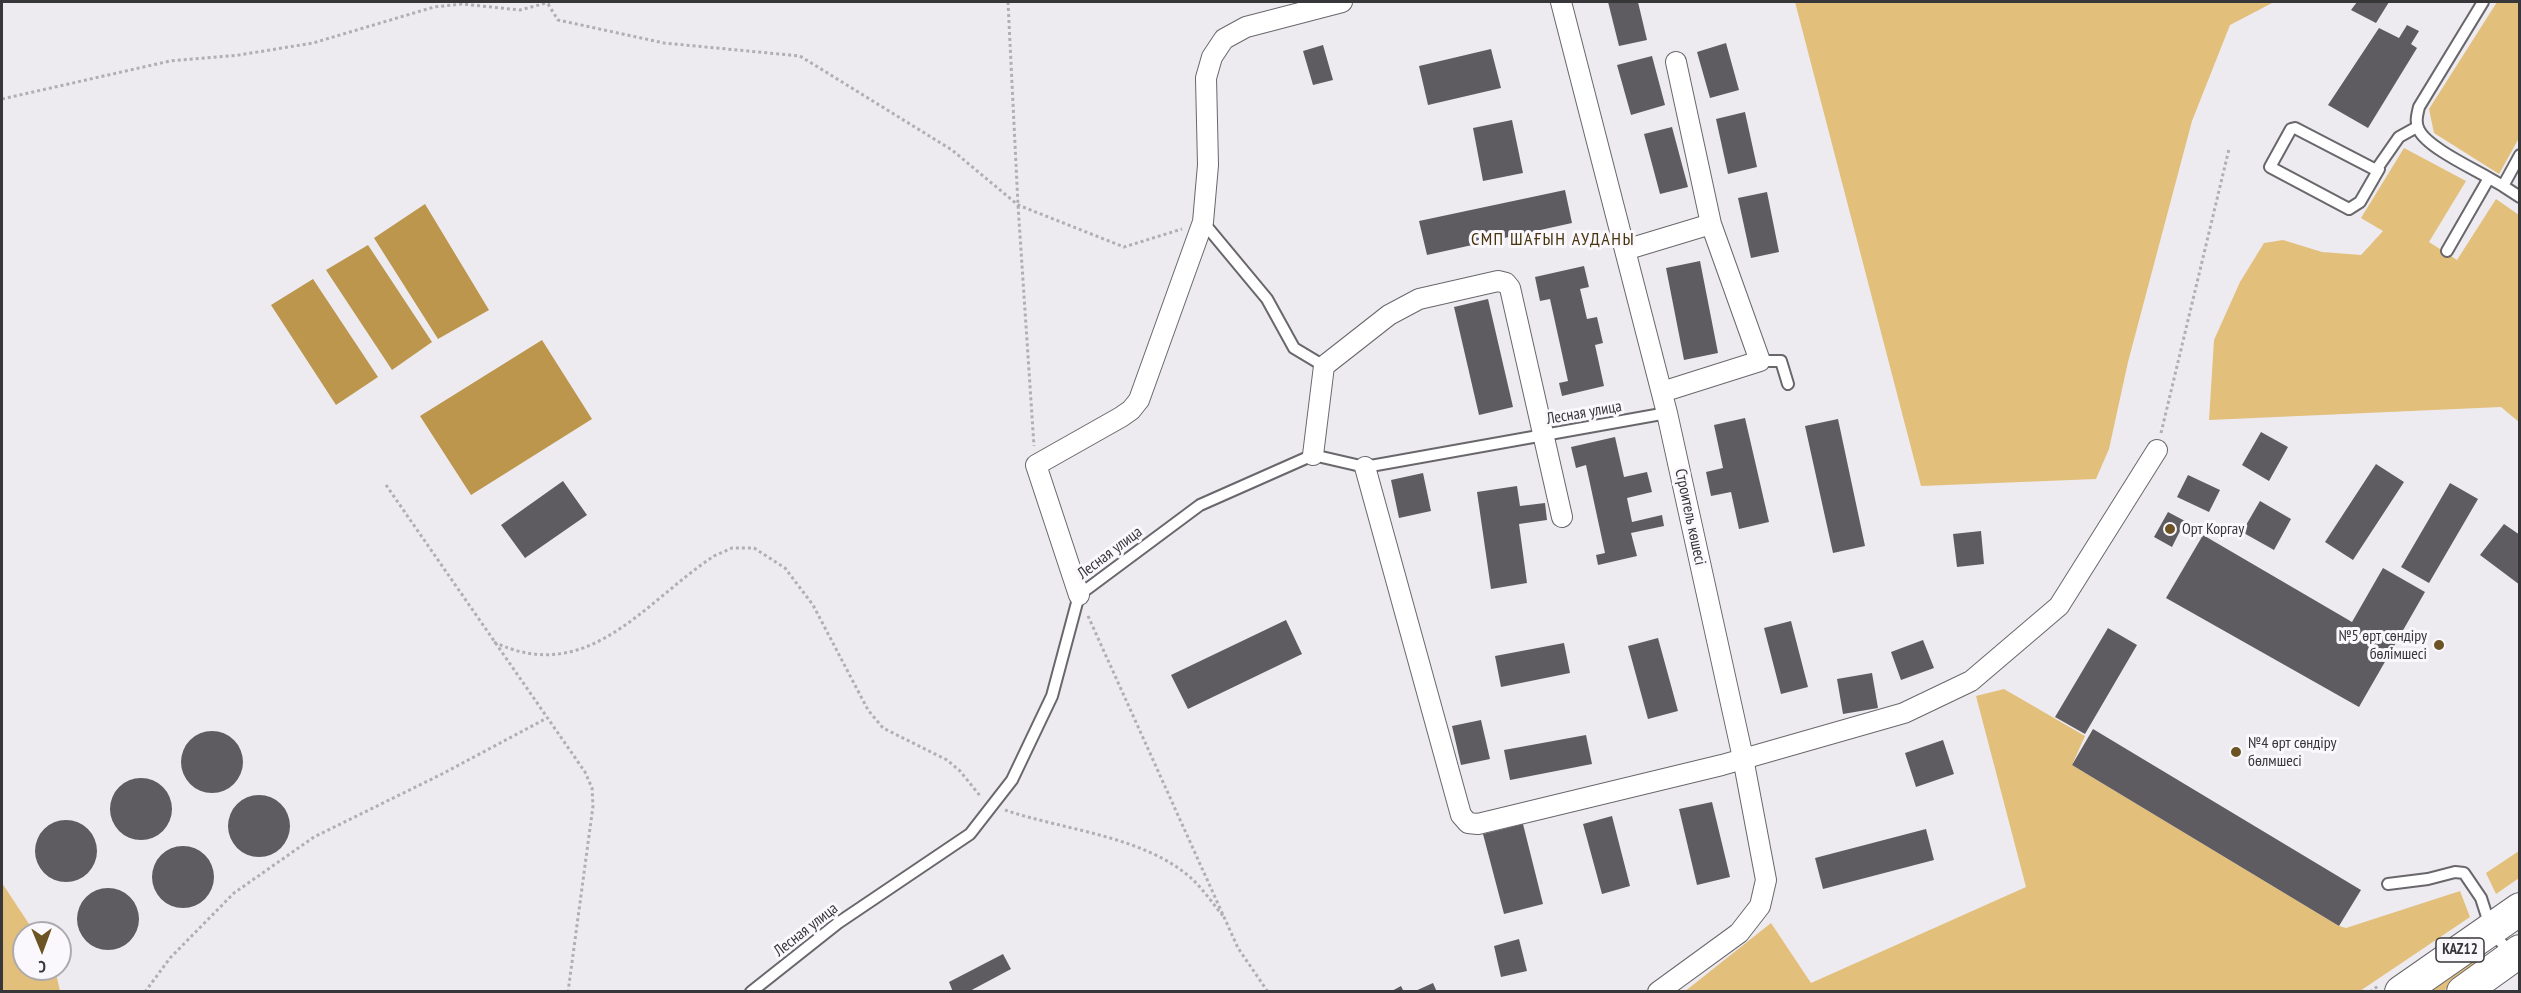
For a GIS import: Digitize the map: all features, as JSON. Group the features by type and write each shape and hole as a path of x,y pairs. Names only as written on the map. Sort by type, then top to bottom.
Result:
{"main road":[{"name":"KAZ12","path":"2401,992 2520,909"},
{"name":"KAZ12","path":"2463,992 2516,954"}],"street":[{"path":"1079,595 1036,465 1121,417 1131,410 1138,400 1203,222 1208,165 1206,78 1212,57 1224,39 1246,27 1342,2"},
{"name":"Строитель көшесі","path":"1561,2 1667,413 1743,758 1766,880 1760,906 1739,933 1658,992"},
{"path":"1662,392 1760,361 1711,224 1676,62"},
{"path":"1625,250 1711,224"},
{"path":"1313,455 1324,366 1389,315 1419,299 1498,281 1506,283 1510,288 1563,517"},
{"path":"1365,467 1461,815 1468,823 1478,824 1743,758 1904,713 1971,681 2059,606 2157,450"}],"lane":[{"path":"2483,2 2419,107 2417,127 2429,142 2520,197"},
{"path":"2379,169 2374,170 2295,128 2291,129 2270,166 2349,209 2360,202 2399,137 2417,127"},
{"path":"2503,186 2520,155"},
{"path":"2447,251 2489,178"},
{"path":"1203,222 1267,299 1294,348 1324,366"},
{"path":"1760,361 1780,361 1788,384"},
{"name":"Лесная улица","path":"751,992 838,922 970,834 1012,780 1052,696 1079,595 1200,505 1313,455 1365,467 1667,413"},
{"path":"2388,884 2428,879 2455,872 2464,873 2481,898 2491,929 2516,954"}],"path":[{"path":"1008,2 1018,205 1036,465"},
{"path":"2,99 170,61 239,55 313,43 434,7 462,4 520,10 549,3 558,20 664,43 800,56 952,150 1018,205 1124,247 1203,222"},
{"path":"2157,450 2229,149"},
{"path":"386,485 585,772 592,788 593,806 568,992"},
{"path":"494,642 514,651 537,654 582,649 611,636 714,556 732,548 754,548 785,568 813,605 868,710 883,728 947,760 960,771 976,793 992,805 1128,845 1170,863 1192,878 1224,917"},
{"path":"1079,595 1238,948 1268,992"},
{"path":"146,992 170,958 234,893 314,837 442,774 547,718"}],"shaded area":[{"path":"1795,2 2274,2 2230,25 2192,121 2128,362 2109,449 2096,479 1921,486"},
{"path":"2497,2 2520,2 2519,138 2499,174 2434,133 2429,109"},
{"path":"2404,148 2466,181 2429,242 2457,260 2496,199 2519,215 2519,422 2501,407 2209,420 2214,340 2240,282 2264,243 2283,240 2322,252 2361,255 2383,231 2361,218"},
{"path":"425,204 489,310 438,339 374,238"},
{"path":"368,245 432,342 392,370 326,270"},
{"path":"313,279 378,377 336,405 271,305"},
{"path":"542,340 592,419 471,495 420,416"},
{"path":"2004,689 2085,736 2072,765 2339,926 2346,928 2460,891 2470,917 2360,991 1684,992 1771,923 1811,983 2026,887 1976,696"},
{"path":"2519,851 2519,878 2496,894 2486,873"},
{"path":"2,883 27,921 12,921 12,981 58,981 60,991 2,991"},
{"path":"2474,958 2480,966 2443,991 2426,992"}],"building":[{"path":"1608,2 1638,2 1647,40 1619,46"},
{"path":"2357,2 2389,2 2376,23 2351,10"},
{"path":"2407,25 2419,31 2411,44 2417,48 2368,128 2328,105 2379,28 2399,38"},
{"path":"1726,43 1739,90 1710,98 1697,52"},
{"path":"1323,45 1333,80 1313,85 1303,51"},
{"path":"1491,49 1501,88 1428,105 1419,66"},
{"path":"1652,56 1665,105 1631,115 1617,65"},
{"path":"1745,112 1757,167 1728,174 1716,119"},
{"path":"1512,120 1523,173 1483,181 1473,128"},
{"path":"1672,127 1688,187 1660,194 1644,134"},
{"path":"1565,190 1572,223 1427,255 1419,221"},
{"path":"1767,192 1779,252 1751,258 1738,198"},
{"path":"1700,261 1718,353 1684,360 1666,268"},
{"path":"1584,266 1589,287 1580,289 1587,319 1597,317 1603,343 1595,345 1604,386 1562,396 1559,383 1568,381 1550,299 1540,301 1535,277"},
{"path":"1488,299 1513,407 1479,415 1454,307"},
{"path":"1745,418 1769,522 1739,529 1731,492 1711,496 1706,472 1723,468 1714,425"},
{"path":"1838,419 1865,546 1833,553 1805,426"},
{"path":"2261,432 2288,447 2269,481 2242,465"},
{"path":"1615,437 1624,477 1647,472 1652,492 1627,498 1632,522 1662,515 1664,526 1631,533 1637,556 1598,565 1596,555 1605,553 1586,465 1576,468 1571,447"},
{"path":"2376,464 2404,482 2353,560 2325,542"},
{"path":"1423,473 1431,511 1399,518 1391,480"},
{"path":"2188,475 2220,490 2209,512 2177,497"},
{"path":"563,481 587,515 525,558 501,525"},
{"path":"2450,483 2478,499 2429,583 2401,567"},
{"path":"1517,486 1520,506 1545,503 1547,520 1519,524 1527,583 1491,589 1477,492"},
{"path":"2260,501 2291,519 2274,550 2242,532"},
{"name":"Орт Коргау","path":"2168,512 2185,521 2172,547 2154,537"},
{"path":"2504,524 2520,535 2520,585 2480,555"},
{"path":"1981,531 1984,564 1957,567 1953,534"},
{"path":"2203,535 2352,622 2383,568 2425,592 2359,707 2166,598"},
{"path":"1286,620 1302,654 1188,709 1171,675"},
{"path":"1791,621 1808,687 1781,694 1764,628"},
{"path":"2108,628 2137,645 2085,734 2055,717"},
{"path":"1658,638 1678,711 1648,719 1628,646"},
{"path":"1923,640 1934,668 1901,680 1891,652"},
{"path":"1564,643 1570,673 1501,687 1495,656"},
{"path":"1872,673 1878,708 1843,714 1837,679"},
{"path":"1481,720 1490,759 1461,765 1452,726"},
{"path":"2093,729 2361,890 2339,926 2072,765"},
{"path":"212,731 234,740 243,762 234,784 212,793 190,784 181,762 190,740"},
{"path":"1586,735 1592,764 1510,780 1504,750"},
{"path":"1943,740 1954,774 1916,787 1905,753"},
{"path":"141,778 163,787 172,809 163,831 141,840 119,831 110,809 119,787"},
{"path":"259,795 281,804 290,826 281,848 259,857 237,848 228,826 237,804"},
{"path":"1712,802 1730,877 1697,885 1679,809"},
{"path":"1612,816 1630,886 1602,894 1583,824"},
{"path":"66,820 88,829 97,851 88,873 66,882 44,873 35,851 44,829"},
{"path":"1523,824 1543,904 1504,914 1483,834"},
{"path":"1926,829 1934,860 1823,889 1815,858"},
{"path":"183,846 205,855 214,877 205,899 183,908 161,899 152,877 161,855"},
{"path":"108,888 130,897 139,919 130,941 108,950 86,941 77,919 86,897"},
{"path":"1519,939 1527,971 1501,977 1494,946"},
{"path":"1003,954 1011,969 968,992 953,992 949,982"},
{"path":"1433,983 1437,992 1413,992"},
{"path":"1401,986 1404,992 1390,992"}],"place":[{"name":"Орт Коргау","path":"2170,529"},
{"name":"№5 өрт сөндіру бөлімшесі","path":"2439,645"},
{"name":"№4 өрт сөндіру бөлмшесі","path":"2236,752"}],"district":[{"name":"СМП ШАҒЫН АУДАНЫ","path":"1553,240"}]}
